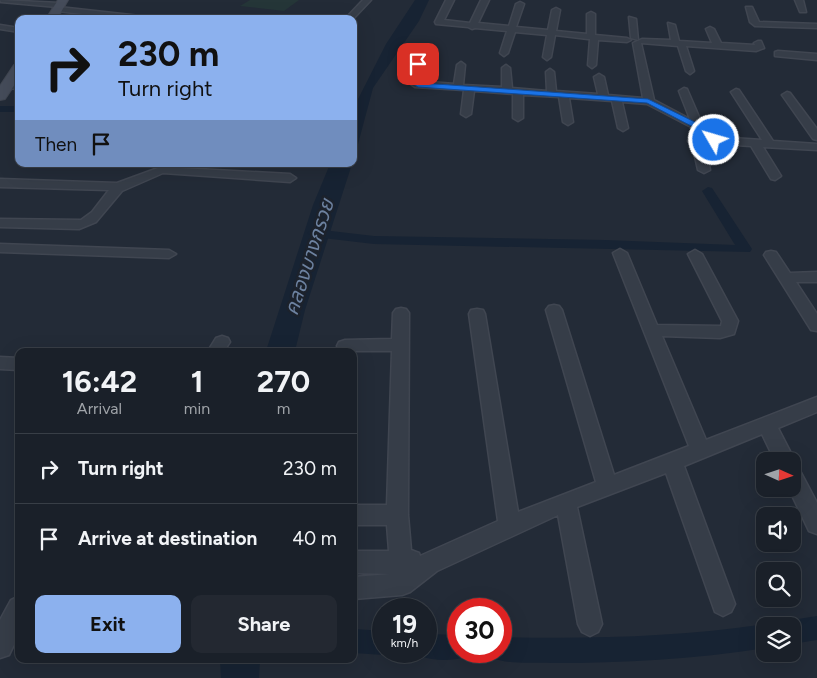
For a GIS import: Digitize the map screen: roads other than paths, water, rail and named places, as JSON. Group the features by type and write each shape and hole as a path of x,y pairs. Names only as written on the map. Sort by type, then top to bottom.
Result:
{"main road":[{"path":"53,15 60,4"},
{"path":"6,90 15,75"}],"street":[{"path":"1,0 60,4 125,15"},
{"path":"353,15 367,0"},
{"path":"450,0 439,22 472,27 635,41 760,48 758,43"},
{"path":"472,27 485,0"},
{"path":"799,0 803,10"},
{"path":"504,53 520,4"},
{"path":"547,57 556,10"},
{"path":"748,10 756,23 794,22 817,26"},
{"path":"591,14 592,65"},
{"path":"632,19 648,101"},
{"path":"671,25 690,72"},
{"path":"0,28 15,30"},
{"path":"710,29 718,46"},
{"path":"778,54 817,57"},
{"path":"418,64 413,82 415,84 648,101 701,136 714,140 817,147"},
{"path":"458,87 461,66"},
{"path":"506,68 507,91"},
{"path":"550,72 552,94"},
{"path":"599,77 604,98"},
{"path":"466,114 469,89"},
{"path":"684,90 701,136 700,152 704,170"},
{"path":"518,92 518,118"},
{"path":"736,92 770,144"},
{"path":"564,95 568,122"},
{"path":"786,95 817,137"},
{"path":"616,98 624,128"},
{"path":"755,143 775,176"},
{"path":"0,183 118,187 170,167"},
{"path":"159,170 290,178"},
{"path":"0,223 83,225 92,220 118,187"},
{"path":"0,248 170,254"},
{"path":"620,253 700,449"},
{"path":"651,330 720,332 728,330 730,321 695,254"},
{"path":"771,254 817,326"},
{"path":"786,278 817,277"},
{"path":"554,310 607,486"},
{"path":"401,313 397,515 402,584"},
{"path":"477,314 510,525"},
{"path":"345,346 400,345"},
{"path":"0,362 15,364"},
{"path":"357,588 402,584 429,563 510,525 817,404"},
{"path":"766,423 781,452"},
{"path":"672,461 723,604"},
{"path":"801,493 817,524"},
{"path":"566,502 590,624"},
{"path":"357,515 397,515"},
{"path":"357,562 400,561 429,563"}],"water":[{"path":"415,0 429,0 419,21 373,88 357,148 357,101 386,44"},
{"name":"คลองบางกรวย","path":"329,167 351,167 305,310 296,348 267,348 313,205"},
{"path":"220,663 260,663 259,678 221,678"}],"waterway":[{"path":"0,109 15,109"},
{"name":"คลองบางกรวย","path":"314,233 374,240 605,244 745,249 708,191"},
{"path":"801,631 817,628"},
{"path":"512,649 634,649 700,645 756,637"},
{"path":"357,641 372,642"},
{"path":"437,646 447,647"}]}
